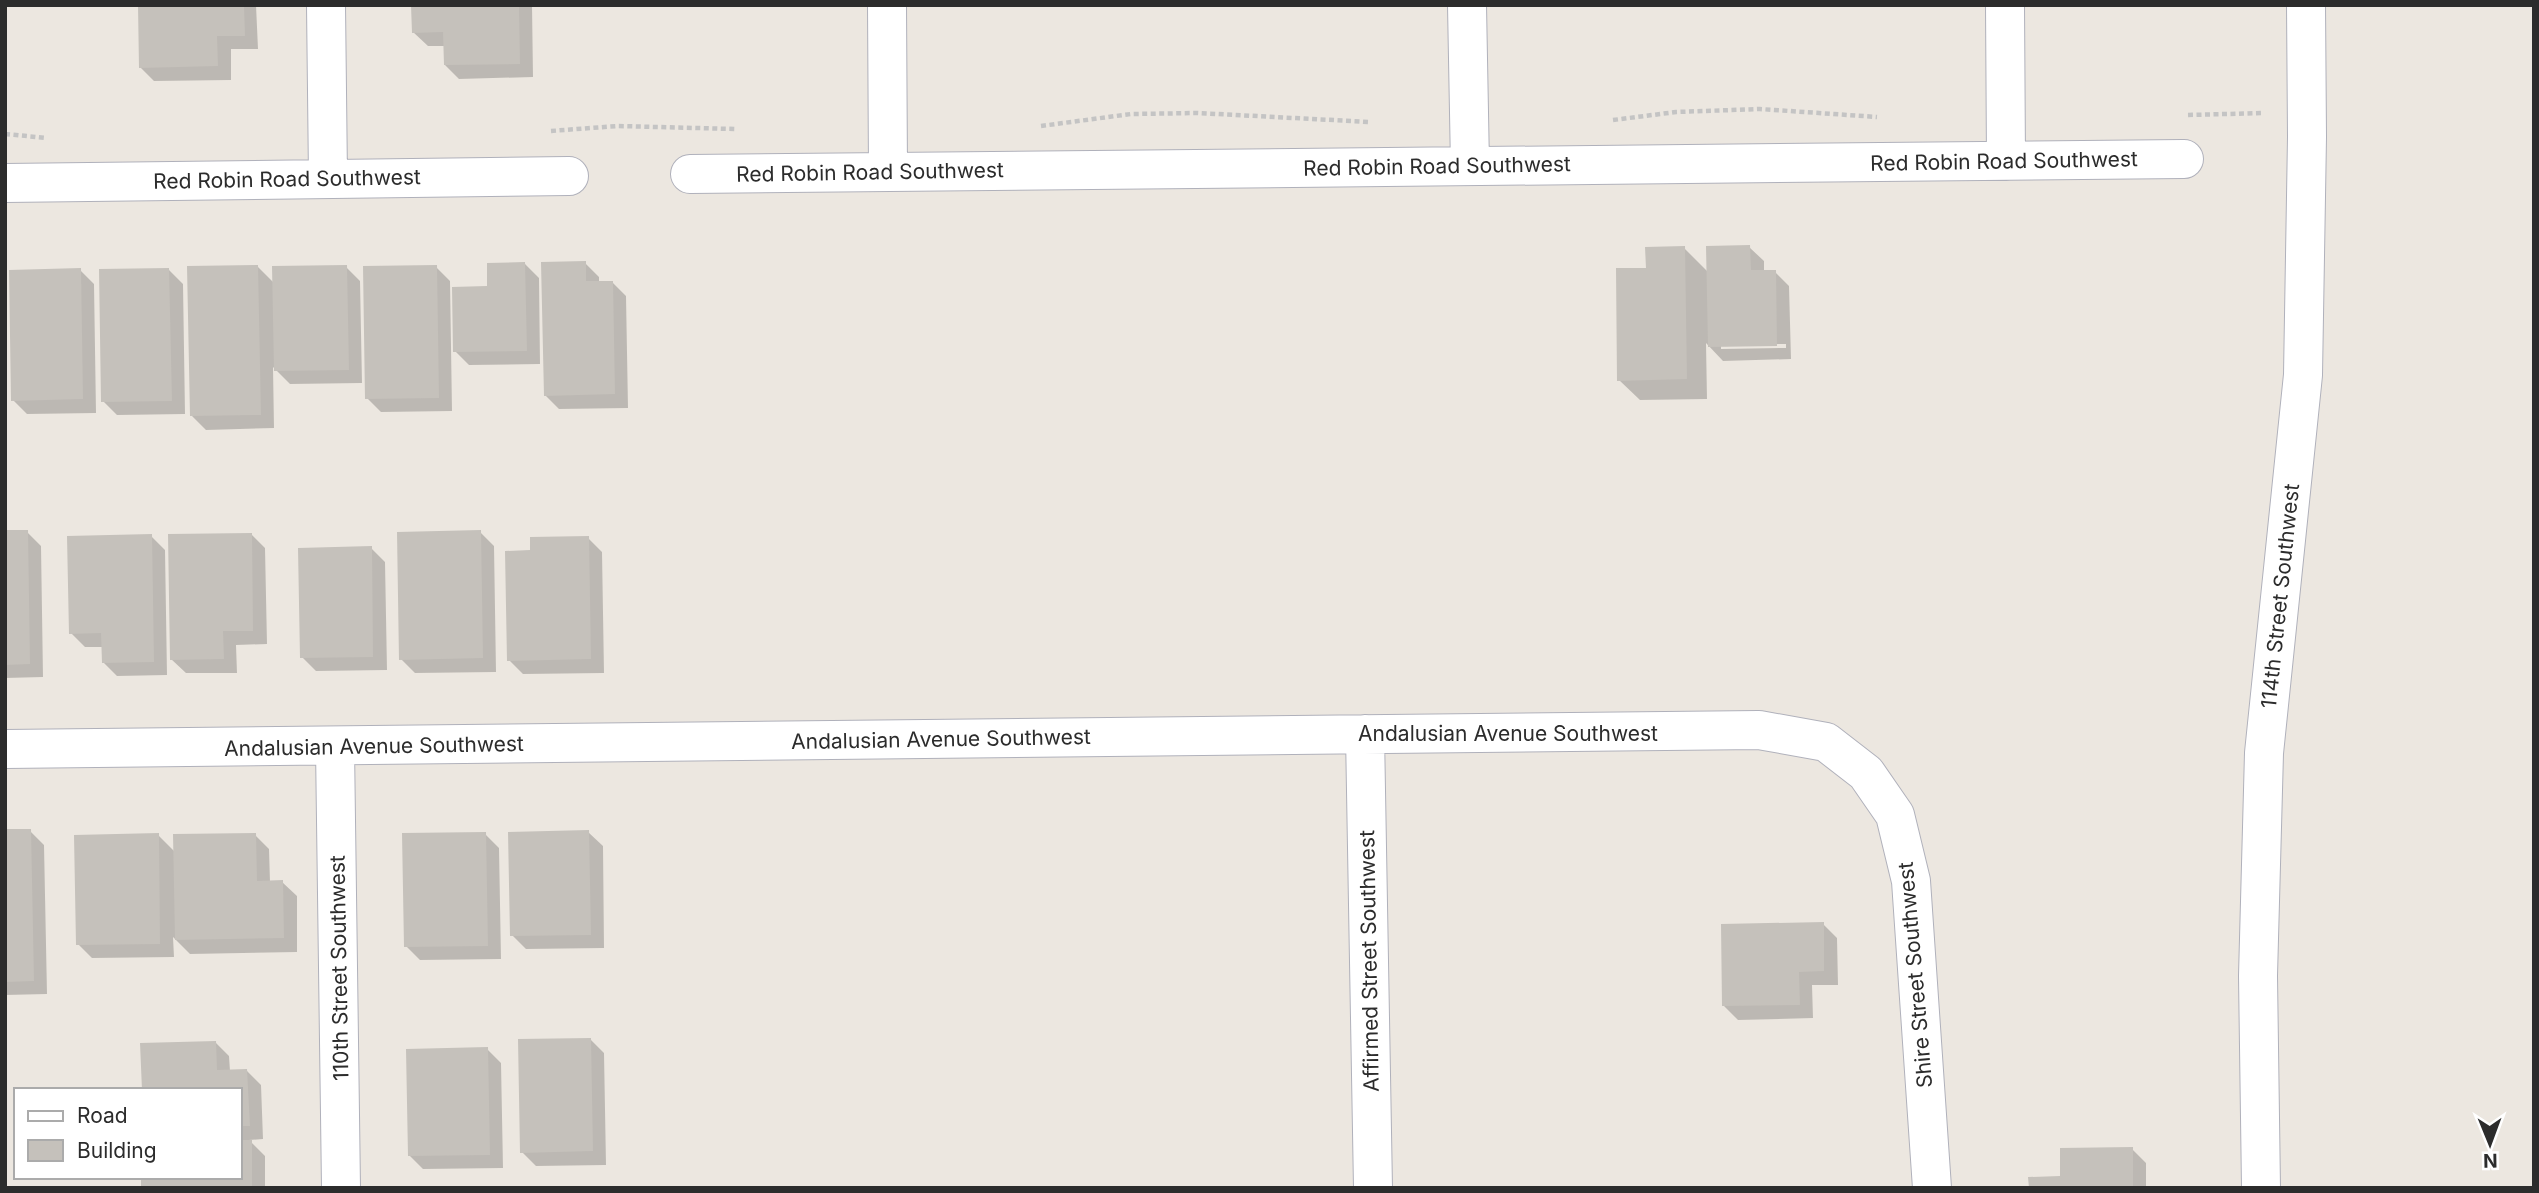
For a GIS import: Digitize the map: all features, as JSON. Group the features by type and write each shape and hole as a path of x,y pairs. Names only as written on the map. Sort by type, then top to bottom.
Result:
{"street":[{"path":"326,5 328,178"},
{"path":"887,5 888,172"},
{"path":"1467,5 1470,166"},
{"path":"2005,5 2006,160"},
{"name":"114th Street Southwest","path":"2261,1188 2258,976 2264,753 2304,375 2306,5"},
{"name":"Red Robin Road Southwest","path":"690,174 2183,159"},
{"name":"Red Robin Road Southwest","path":"5,183 569,176"},
{"name":"Andalusian Avenue Southwest","path":"5,749 1759,730 1826,742 1866,772"},
{"name":"Affirmed Street Southwest","path":"1365,734 1373,1188"},
{"name":"110th Street Southwest","path":"335,747 341,1188"},
{"name":"Shire Street Southwest","path":"1866,772 1895,814 1911,881 1932,1188"}],"path":[{"path":"1610,121 1676,111 1760,109 1881,117"},
{"path":"1040,126 1144,114 1198,113 1374,122"},
{"path":"541,132 618,126 742,129"}],"building":[{"path":"138,5 244,5 245,36 217,36 218,66 139,68"},
{"path":"411,5 519,5 520,64 444,65 443,32 412,33"},
{"path":"1750,245 1751,270 1776,270 1777,346 1708,347 1706,246"},
{"path":"1685,246 1687,379 1617,381 1616,268 1646,268 1645,247"},
{"path":"586,261 586,281 613,281 615,394 544,396 541,262"},
{"path":"525,262 527,351 453,352 452,287 487,286 487,263"},
{"path":"258,265 261,415 190,416 187,266"},
{"path":"347,265 349,370 274,371 272,266"},
{"path":"437,265 439,398 365,399 363,266"},
{"path":"81,268 83,399 11,401 9,270"},
{"path":"169,268 172,401 101,402 99,269"},
{"path":"5,530 28,530 30,664 5,665"},
{"path":"481,530 483,658 399,660 397,532"},
{"path":"252,533 253,631 223,631 224,659 170,660 168,534"},
{"path":"152,534 154,662 102,663 101,633 69,634 67,536"},
{"path":"589,536 591,659 507,661 505,551 530,550 530,537"},
{"path":"372,546 373,657 300,658 298,548"},
{"path":"5,829 31,829 34,981 5,982"},
{"path":"589,830 591,935 510,936 508,832"},
{"path":"486,832 488,946 404,947 402,833"},
{"path":"159,833 160,944 76,945 74,835"},
{"path":"256,833 257,881 283,880 284,938 175,940 173,834"},
{"path":"1824,922 1824,971 1799,972 1800,1005 1722,1006 1721,924"},
{"path":"591,1038 593,1151 520,1153 518,1039"},
{"path":"216,1041 217,1070 247,1069 250,1126 242,1126 242,1088 142,1088 140,1043"},
{"path":"488,1047 490,1155 408,1156 406,1049"},
{"path":"242,1140 252,1140 252,1188 141,1188 141,1179 242,1179"},
{"path":"2133,1147 2133,1188 2029,1188 2028,1177 2060,1176 2060,1148"}]}
